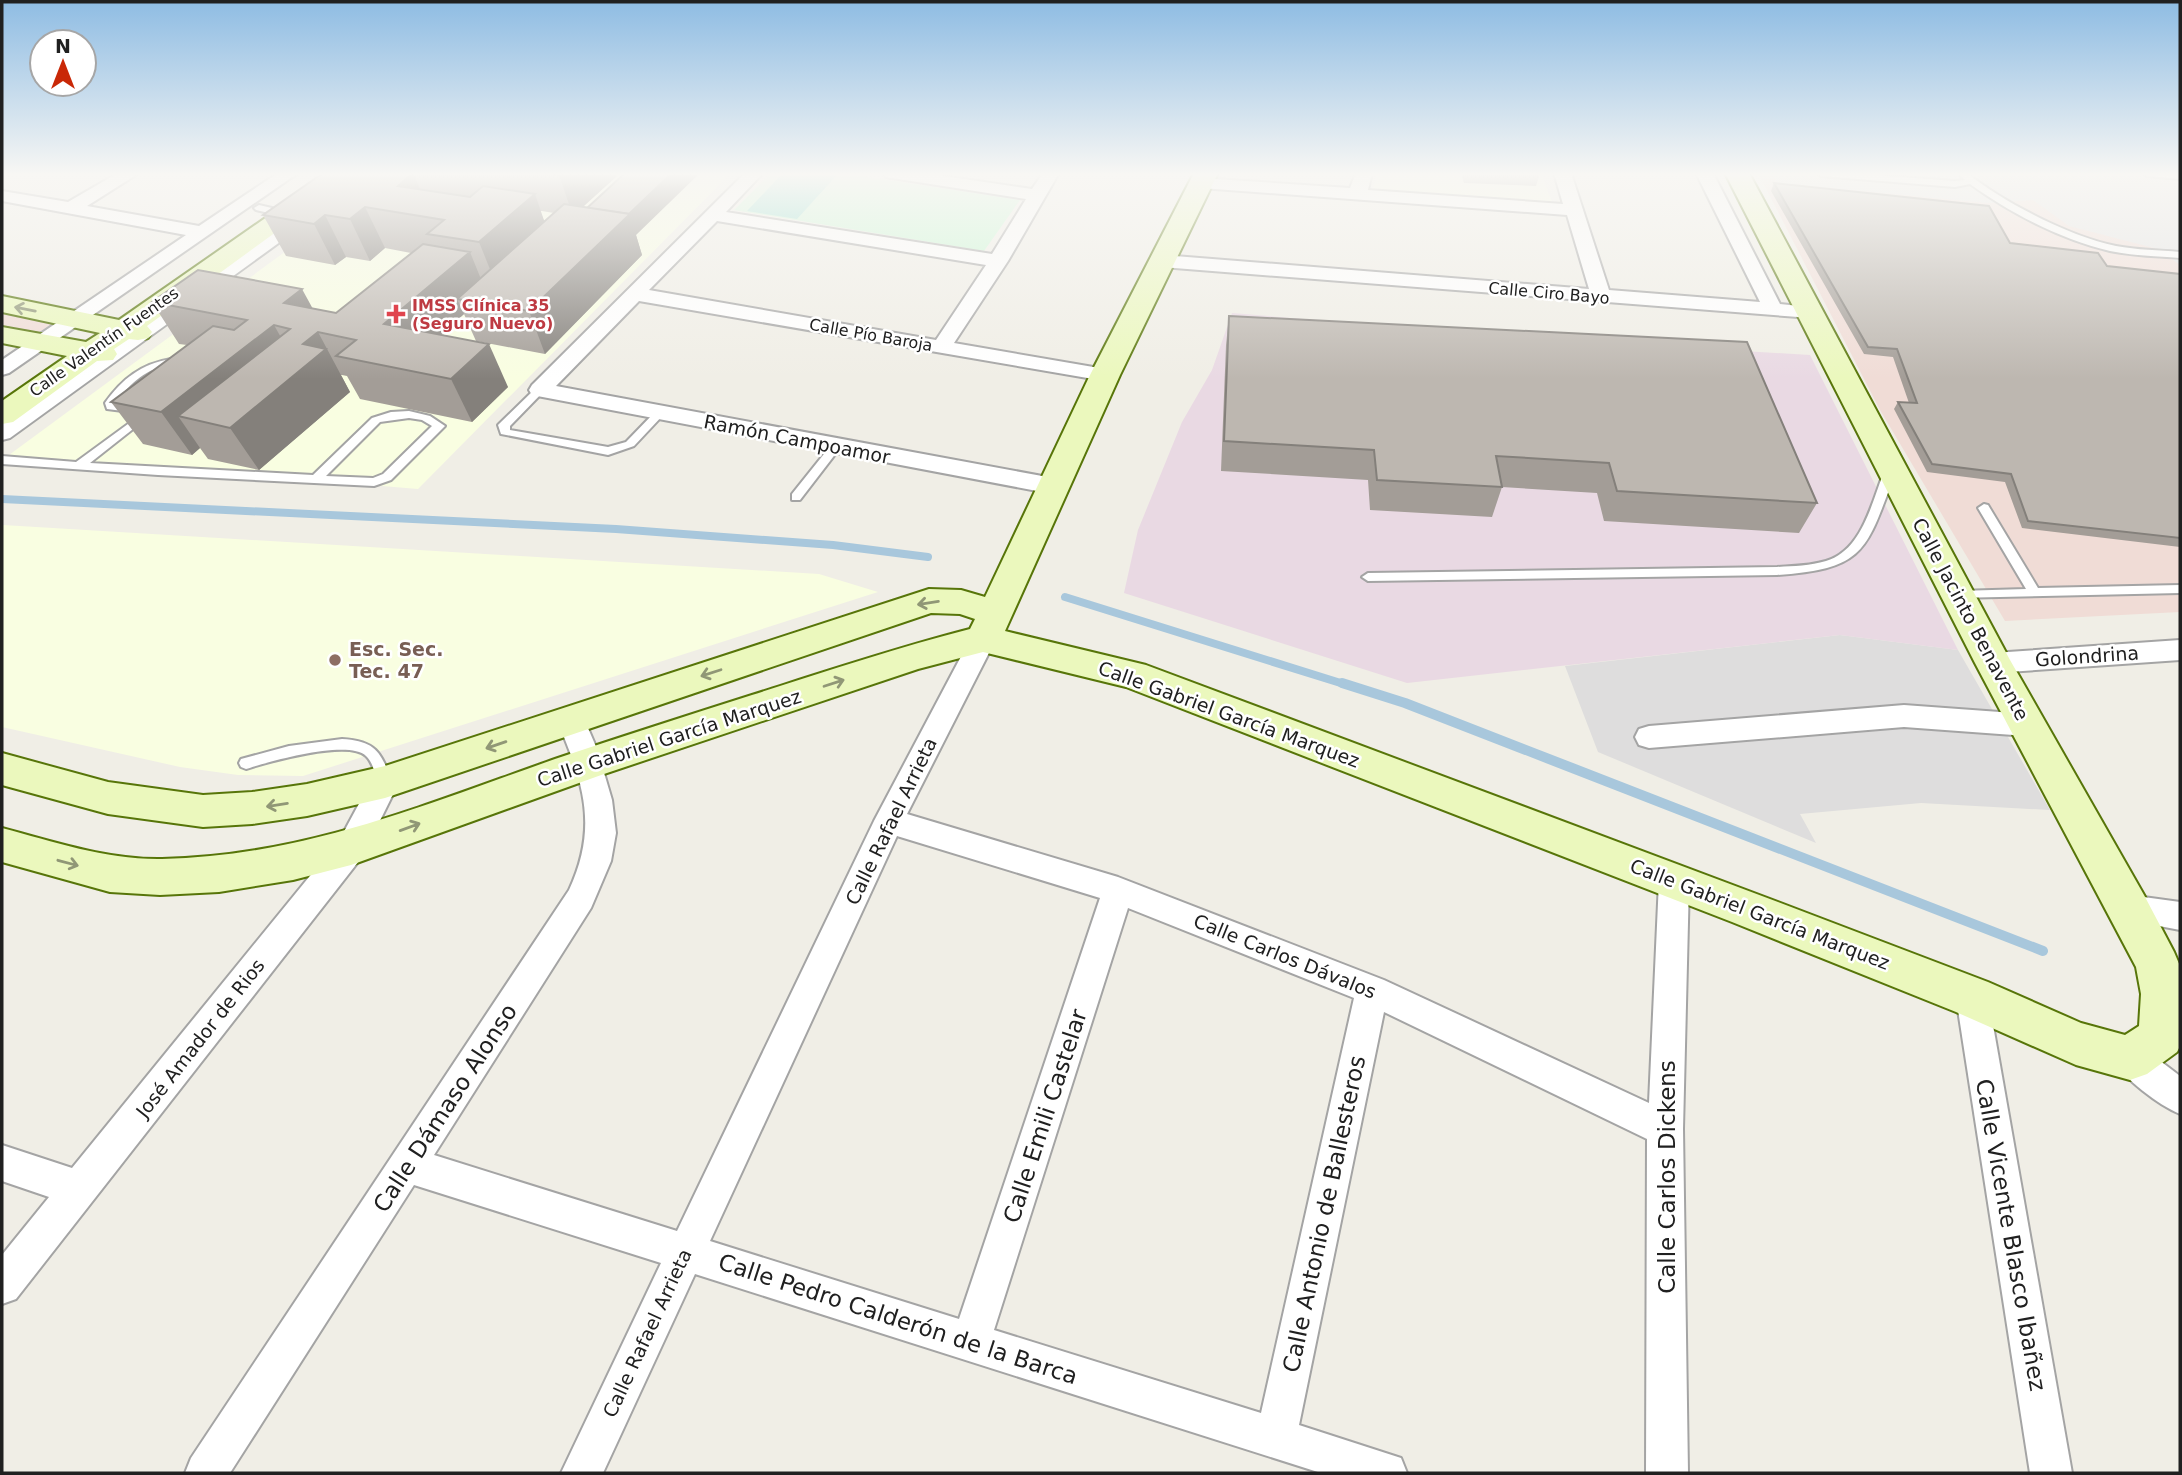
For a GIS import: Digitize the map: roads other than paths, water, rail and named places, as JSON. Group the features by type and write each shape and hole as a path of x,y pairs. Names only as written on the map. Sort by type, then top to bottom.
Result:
{"street":[{"path":"86,321 189,242"},
{"name":"Calle Valentín Fuentes","path":"2,386 51,344 86,321 240,242"},
{"name":"Calle Valentín Fuentes","path":"2,415 99,353 255,242"},
{"path":"540,390 687,242"},
{"path":"879,242 998,261"},
{"path":"941,347 1009,242"},
{"name":"Calle Rafael Arrieta","path":"582,1473 889,821 989,625 1105,375 1172,242"},
{"path":"1584,242 1601,297"},
{"path":"1739,242 1773,309"},
{"name":"Calle Jacinto Benavente","path":"1774,242 1993,663 2130,908 2169,968 2161,1038 2130,1058"},
{"name":"Calle Ciro Bayo","path":"1162,261 1811,312"},
{"name":"Calle Pío Baroja","path":"636,294 1105,375"},
{"path":"2,304 132,330"},
{"path":"2,335 99,353"},
{"path":"2,369 51,344"},
{"path":"2,433 99,353"},
{"name":"Ramón Campoamor","path":"540,390 1053,486"},
{"name":"Calle Gabriel García Marquez","path":"2,769 108,797 203,811 252,808 307,800 385,782 929,601 961,602 989,625 1133,675 1674,881 1972,997 2076,1043 2130,1058 2180,1097"},
{"name":"Calle Gabriel García Marquez","path":"2,845 110,874 160,877 219,874 351,848 590,763 913,657 989,625"},
{"name":"Golondrina","path":"1993,663 2180,650"},
{"path":"1650,737 1904,716 2027,724"},
{"name":"Calle Dámaso Alonso","path":"206,1473 409,1165 584,889 600,845 601,828 590,763 571,720"},
{"name":"José Amador de Rios","path":"2,1285 351,848 385,782"},
{"name":"Calle Carlos Dávalos","path":"889,821 1118,890 1372,990 1665,1129"},
{"name":"Calle Carlos Dickens","path":"1667,1473 1665,1129 1674,881"},
{"name":"Calle Emili Castelar","path":"971,1342 1118,890"},
{"path":"2130,908 2180,916"},
{"name":"Calle Antonio de Ballesteros","path":"1276,1438 1372,990"},
{"name":"Calle Vicente Blasco Ibañez","path":"1972,997 2051,1473"},
{"path":"2,1163 80,1189"},
{"name":"Calle Pedro Calderón de la Barca","path":"409,1165 1386,1473"}],"lane":[{"path":"2097,242 2109,247 2180,255"},
{"path":"146,414 111,407 110,404 148,366 170,361 191,363"},
{"path":"540,390 504,425 505,432 608,452 630,444 660,413"},
{"path":"78,466 157,406"},
{"path":"2,460 78,466 316,479 374,482 383,480 439,426 432,421 401,413 376,419 316,479"},
{"path":"796,497 836,446"},
{"path":"1368,577 1777,571 1817,568 1838,561 1855,549 1892,468"},
{"path":"1984,508 2034,592"},
{"path":"1958,594 2180,589"},
{"path":"246,763 267,756 326,746 360,746 376,759 385,782"}],"waterway":[{"path":"2,499 616,529 833,545 928,557"},
{"path":"1065,597 1347,685"},
{"path":"1342,683 1405,703 2043,951"}],"place":[{"name":"IMSS Clínica 35 (Seguro Nuevo)","path":"396,314"},
{"name":"Esc. Sec. Tec. 47","path":"335,660"}]}
